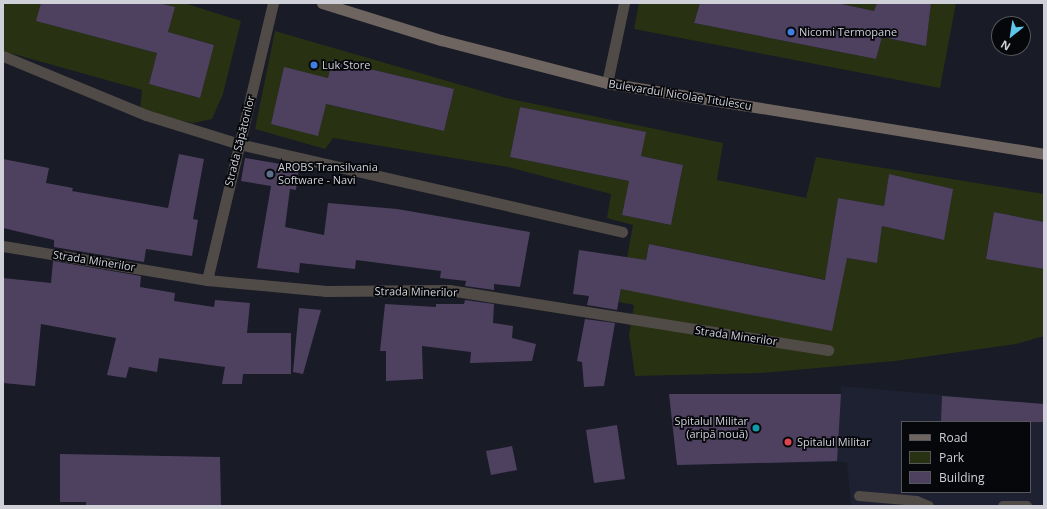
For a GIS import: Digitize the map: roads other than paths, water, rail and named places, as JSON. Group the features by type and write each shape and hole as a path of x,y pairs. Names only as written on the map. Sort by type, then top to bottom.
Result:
{"main road":[{"name":"Bulevardul Nicolae Titulescu","path":"322,3 455,44 607,83 1044,154"}],"street":[{"name":"Strada Săpătorilor","path":"207,280 273,3"},
{"path":"607,83 624,4"},
{"path":"3,56 146,115 239,144 622,232"},
{"name":"Strada Minerilor","path":"3,246 207,280 326,291 449,290 828,350"}],"lane":[{"path":"859,496 882,502 929,506"},
{"path":"1003,506 1027,506"}],"place":[{"name":"Nicomi Termopane","path":"791,32"},
{"name":"Luk Store","path":"314,65"},
{"name":"AROBS Transilvania Software - Navi","path":"270,174"},
{"name":"Spitalul Militar (aripă nouă)","path":"756,428"},
{"name":"Spitalul Militar","path":"788,442"}]}
